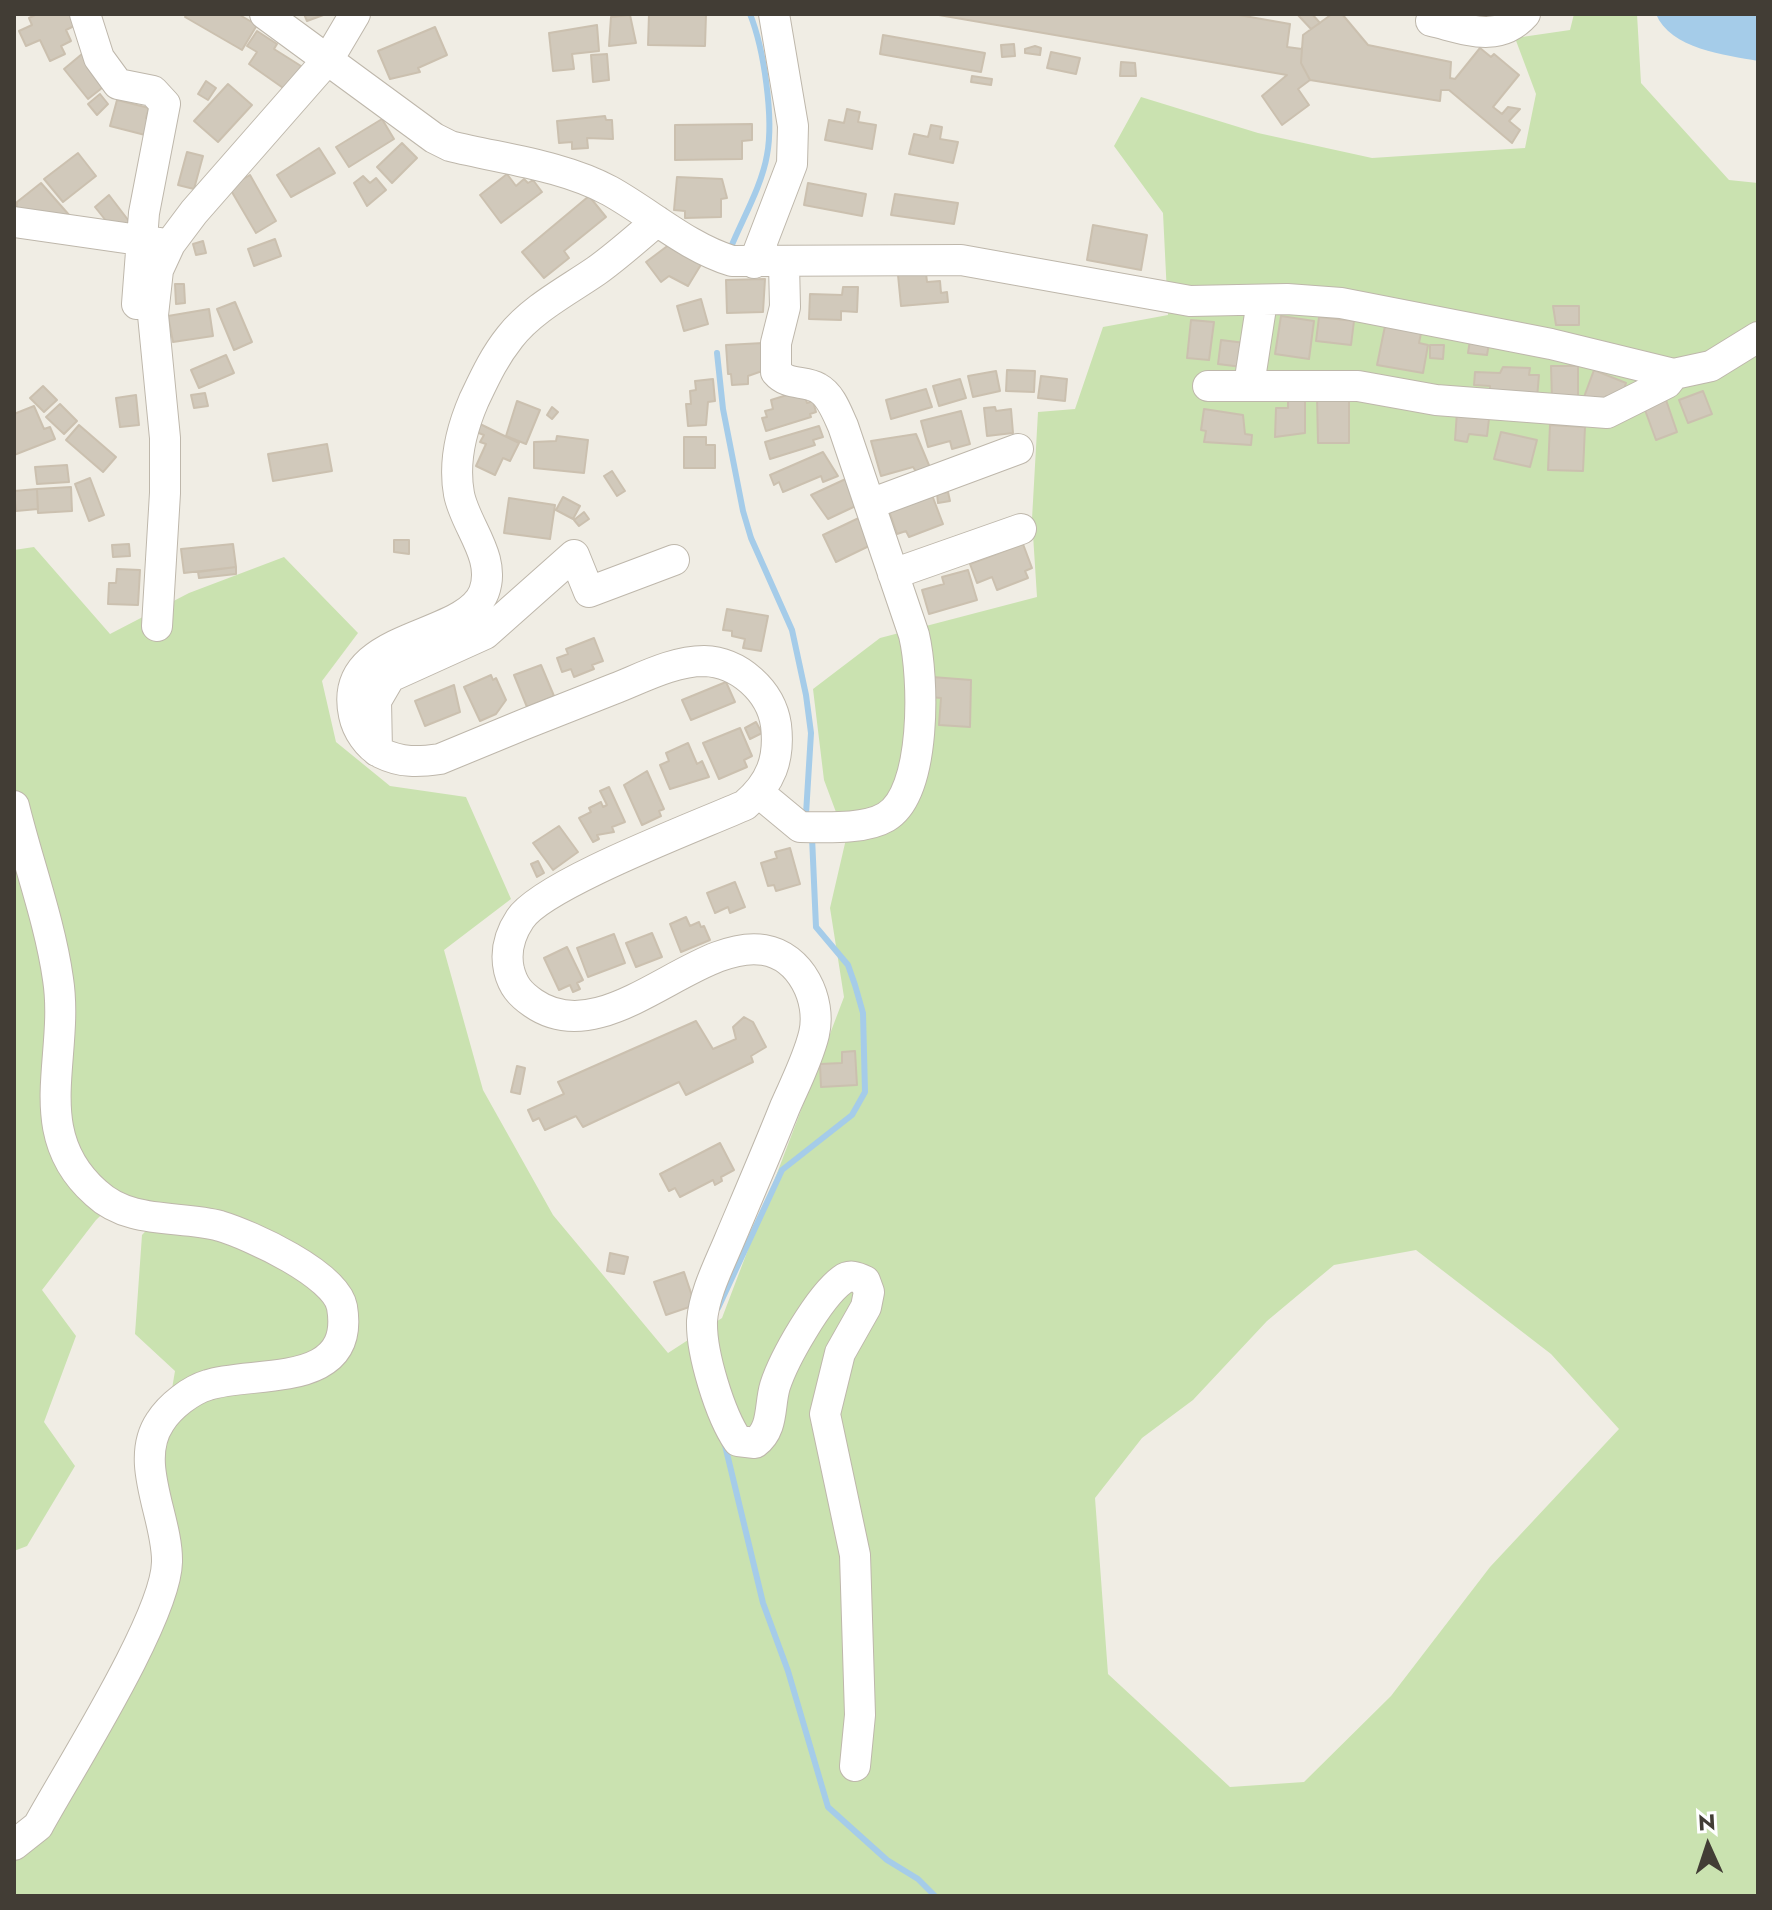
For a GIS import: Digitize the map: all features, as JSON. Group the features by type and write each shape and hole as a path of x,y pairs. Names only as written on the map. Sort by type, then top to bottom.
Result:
{"street":[{"path":"85,14 99,58 118,84 153,91 165,104 155,242 136,328 142,390"},
{"path":"265,14 434,138 450,146 583,179 710,254 754,263 961,260 1190,301 1341,303 1408,314 1674,374 1711,366 1758,337"},
{"path":"157,626 165,438 153,315 158,270 155,242 329,58 355,14"},
{"path":"754,263 791,173 793,145 788,87 774,14"},
{"path":"1431,21 1490,33 1507,31 1525,14"},
{"path":"657,221 600,268 532,316 492,361 466,419 458,446 459,494 485,558 487,575 484,592 461,615 389,649 367,665 356,684 353,713 362,733 377,751 405,761 440,759 675,665 703,661 733,668 759,687 774,710 776,758 772,773 759,793 745,805 535,901 510,937 507,961 520,994 540,1008 573,1017 605,1011 693,970 748,950 774,953 794,967 807,982 816,1016 814,1034 719,1265 702,1322 705,1350 729,1429 738,1441 755,1443 768,1431 774,1388 783,1365 826,1298 843,1278 854,1276 865,1281 869,1292 866,1307 840,1353 825,1414 855,1555 860,1715 855,1766"},
{"path":"14,222 155,242"},
{"path":"759,793 800,827 878,821 898,807 909,792 916,743 919,656 870,504 831,401 816,386 796,384 776,372 776,343 785,307 784,263"},
{"path":"1249,385 1262,301"},
{"path":"1208,386 1358,386 1436,400 1607,413 1667,383 1674,374"},
{"path":"870,504 1018,449"},
{"path":"893,574 1021,529"},
{"path":"377,751 376,701 390,677 485,634 574,555 589,592 674,560"},
{"path":"14,806 58,976 63,1022 53,1096 62,1144 72,1165 98,1195 118,1207 162,1221 192,1221 243,1234 311,1271 337,1293 343,1325 338,1343 325,1359 306,1370 288,1376 205,1385 178,1402 160,1422 150,1444 151,1471 167,1550 163,1585 138,1644 38,1826 14,1845"}],"green space":[{"path":"1574,14 1637,14 1641,83 1729,180 1758,183 1758,1896 14,1896 14,1836 102,1685 152,1627 164,1436 175,1371 135,1334 142,1235 160,1216 121,1196 96,1220 42,1290 76,1336 44,1422 75,1466 27,1546 14,1551 14,550 34,547 110,634 189,593 284,557 358,633 322,681 336,742 390,786 466,797 511,899 444,950 483,1090 553,1215 668,1353 722,1318 844,997 830,908 846,839 824,780 813,689 880,638 1037,597 1032,519 1038,412 1075,409 1103,327 1168,315 1163,213 1114,146 1141,97 1258,133 1372,158 1525,148 1536,94 1515,38 1570,30","holes":["1416,1250 1551,1354 1619,1429 1490,1567 1391,1696 1304,1782 1230,1787 1108,1674 1095,1498 1142,1438 1193,1400 1267,1321 1334,1265"]}],"water":[{"path":"1656,14 1758,14 1758,61 1715,53 1686,43 1663,26"}],"building":[{"path":"37,14 79,14 82,22 66,30 71,41 61,46 65,54 50,61 40,40 26,46 19,31 32,25 29,18"},
{"path":"187,14 238,14 257,25 242,50 185,17"},
{"path":"304,14 326,14 307,21"},
{"path":"649,14 706,14 705,46 648,45"},
{"path":"933,14 1233,14 1290,24 1287,47 1302,49 1301,63 1310,80 1298,89 1309,105 1282,125 1262,96 1287,75"},
{"path":"1297,14 1312,14 1320,23 1311,29"},
{"path":"1332,14 1342,14 1368,45 1451,62 1450,78 1455,79 1480,48 1491,57 1494,54 1519,75 1493,107 1502,114 1508,107 1520,109 1509,121 1520,130 1512,143 1449,90 1441,90 1440,101 1310,80 1301,63 1303,35"},
{"path":"630,15 636,43 609,46 611,17"},
{"path":"597,25 599,51 572,54 574,69 553,71 549,33"},
{"path":"435,27 447,55 418,68 420,72 390,79 378,51"},
{"path":"257,31 277,44 274,49 301,66 286,90 249,64 257,52 247,46"},
{"path":"883,35 985,53 981,72 880,54"},
{"path":"1014,44 1015,56 1002,57 1001,45"},
{"path":"1041,48 1040,55 1025,53 1025,49"},
{"path":"1051,52 1080,58 1076,74 1047,68"},
{"path":"82,54 107,84 88,99 64,69"},
{"path":"607,54 609,80 593,82 591,55"},
{"path":"1121,62 1135,63 1136,76 1120,76"},
{"path":"972,76 992,79 991,85 971,82"},
{"path":"206,81 216,88 208,100 198,94"},
{"path":"228,84 252,105 218,142 194,121"},
{"path":"100,94 108,104 97,115 88,104"},
{"path":"117,100 149,108 146,118 153,120 149,136 110,126"},
{"path":"847,109 860,112 858,122 876,125 872,149 825,140 829,120 844,123"},
{"path":"605,116 606,120 612,120 613,139 587,138 588,148 572,149 572,142 559,143 557,121"},
{"path":"382,119 394,139 349,167 336,147"},
{"path":"752,124 752,140 742,141 742,159 675,160 675,125"},
{"path":"931,125 942,127 940,139 958,142 953,163 909,154 914,134 928,137"},
{"path":"402,143 417,158 392,183 377,167"},
{"path":"319,148 335,173 291,197 277,175"},
{"path":"187,152 203,156 194,189 178,185"},
{"path":"78,153 96,176 63,202 44,179"},
{"path":"507,174 516,186 524,179 528,183 533,180 542,192 501,223 480,195"},
{"path":"250,175 276,221 256,233 229,187"},
{"path":"363,176 370,183 376,178 386,190 367,206 354,183"},
{"path":"677,177 722,179 727,198 721,199 721,217 685,218 685,211 674,210"},
{"path":"41,183 70,216 16,216 17,202"},
{"path":"808,183 866,194 862,216 804,205"},
{"path":"895,194 958,203 954,224 891,215"},
{"path":"109,195 135,229 111,227 95,207"},
{"path":"589,196 606,217 564,251 569,258 544,278 522,252"},
{"path":"1093,225 1147,235 1141,270 1087,260"},
{"path":"275,239 281,256 254,266 248,249"},
{"path":"203,241 206,253 196,255 193,244"},
{"path":"670,244 702,263 688,286 669,276 661,282 646,262"},
{"path":"926,273 927,282 940,281 941,293 947,292 948,302 901,306 898,275"},
{"path":"765,279 763,312 727,313 726,280"},
{"path":"175,284 184,284 185,303 176,304"},
{"path":"843,287 858,287 857,312 841,311 841,320 809,319 810,294 842,295"},
{"path":"701,299 708,324 684,331 677,306"},
{"path":"235,302 252,342 234,350 217,309"},
{"path":"1553,306 1579,306 1579,325 1556,325"},
{"path":"209,309 213,336 173,342 168,316"},
{"path":"1281,316 1314,321 1309,359 1275,354"},
{"path":"1319,317 1354,321 1351,345 1316,341"},
{"path":"1191,320 1214,322 1209,360 1187,358"},
{"path":"1385,326 1421,333 1419,343 1428,345 1423,373 1377,365"},
{"path":"1221,340 1245,343 1242,367 1218,364"},
{"path":"1470,340 1489,343 1487,355 1468,353"},
{"path":"763,343 765,370 748,376 748,384 732,385 726,345"},
{"path":"1430,345 1444,345 1443,359 1430,358"},
{"path":"226,355 234,373 199,388 191,370"},
{"path":"1551,366 1578,366 1578,399 1552,400"},
{"path":"1503,367 1530,368 1529,375 1539,375 1537,398 1490,396 1490,386 1474,385 1475,372 1500,373"},
{"path":"1007,370 1035,371 1034,392 1006,391"},
{"path":"1594,370 1626,383 1621,398 1606,396 1604,404 1584,397"},
{"path":"996,371 1000,391 973,397 968,376"},
{"path":"1041,376 1067,379 1065,401 1038,398"},
{"path":"713,379 715,401 708,402 706,425 688,426 686,404 691,404 690,391 696,390 695,381"},
{"path":"960,379 966,398 939,406 933,386"},
{"path":"43,386 57,400 44,412 30,398"},
{"path":"926,389 932,407 891,419 886,400"},
{"path":"803,390 807,403 813,401 816,412 810,414 811,417 766,431 762,418 767,417 765,411 773,409 771,400"},
{"path":"1703,391 1712,414 1688,423 1679,400"},
{"path":"205,393 208,406 194,408 191,395"},
{"path":"136,395 139,425 120,427 116,398"},
{"path":"1317,396 1349,396 1349,443 1318,443"},
{"path":"1665,397 1677,432 1656,440 1645,410"},
{"path":"1288,399 1305,399 1305,433 1275,437 1276,408 1288,408"},
{"path":"517,401 540,410 526,444 506,436"},
{"path":"60,404 77,421 64,434 46,417"},
{"path":"34,406 44,429 50,427 55,439 14,455 14,414"},
{"path":"552,407 558,412 552,419 547,415"},
{"path":"995,407 996,411 1011,409 1013,433 987,436 984,408"},
{"path":"1204,409 1243,415 1245,434 1252,435 1251,445 1204,442 1206,431 1201,430"},
{"path":"961,411 970,444 952,449 950,441 928,447 921,421"},
{"path":"1457,412 1489,419 1487,436 1469,434 1467,442 1455,440"},
{"path":"480,424 519,443 510,461 503,458 495,475 476,466 486,444 480,442 484,435 476,432"},
{"path":"79,425 116,457 103,472 66,440"},
{"path":"1550,425 1585,427 1583,471 1548,470"},
{"path":"819,426 823,437 813,440 815,445 770,459 765,442"},
{"path":"1501,432 1537,440 1530,467 1494,459"},
{"path":"916,434 931,470 917,473 913,467 881,476 871,441"},
{"path":"557,436 588,440 584,473 534,468 534,442 556,441"},
{"path":"684,437 706,437 706,445 715,445 715,468 684,468"},
{"path":"327,444 332,471 273,481 268,454"},
{"path":"823,452 838,476 823,482 821,476 783,492 779,482 774,485 770,475"},
{"path":"67,465 69,482 37,484 35,467"},
{"path":"612,471 625,491 617,496 604,476"},
{"path":"850,477 862,503 828,519 811,495"},
{"path":"90,478 104,515 89,521 75,484"},
{"path":"71,487 72,511 38,513 37,489"},
{"path":"37,489 38,509 16,511 14,491"},
{"path":"948,492 950,501 938,503 937,494"},
{"path":"932,495 943,524 909,537 906,531 897,534 889,511"},
{"path":"563,497 580,506 573,519 556,510"},
{"path":"509,498 555,505 550,539 504,533"},
{"path":"584,512 589,519 579,526 574,520"},
{"path":"863,516 869,546 836,562 823,535"},
{"path":"394,540 409,540 409,554 394,552"},
{"path":"129,544 130,556 113,557 112,545"},
{"path":"233,544 236,567 184,573 181,549"},
{"path":"1023,544 1032,568 1025,571 1028,578 997,590 992,577 977,583 970,564"},
{"path":"236,567 236,574 199,578 198,572"},
{"path":"117,569 140,570 138,605 108,604 109,583 116,583"},
{"path":"968,570 977,600 929,614 922,590 944,584 942,577"},
{"path":"727,609 768,616 761,651 743,648 745,639 732,636 732,631 723,630"},
{"path":"594,638 603,661 592,665 594,669 574,677 571,669 562,672 557,658 568,654 566,649"},
{"path":"541,665 554,696 527,707 514,675"},
{"path":"491,675 493,680 496,678 506,700 496,714 480,721 464,687"},
{"path":"932,677 971,680 970,727 939,725 941,698 930,697"},
{"path":"726,682 735,702 691,720 682,700"},
{"path":"454,685 460,712 425,726 415,701"},
{"path":"756,722 762,733 750,739 745,728"},
{"path":"740,728 752,756 744,760 747,767 719,779 703,743"},
{"path":"688,743 697,764 702,761 709,777 670,789 660,765 669,761 666,753"},
{"path":"647,771 664,809 659,811 661,816 642,825 624,785"},
{"path":"609,787 625,822 612,827 614,832 597,835 599,839 593,842 579,818 601,802 603,807 607,805 600,791"},
{"path":"559,826 578,852 553,870 533,843"},
{"path":"790,848 800,884 776,891 774,885 768,886 761,863 777,858 775,852"},
{"path":"538,861 544,873 537,877 531,864"},
{"path":"735,882 745,907 730,913 728,907 715,913 707,893"},
{"path":"686,917 690,926 699,922 701,927 704,926 710,940 681,952 670,924"},
{"path":"652,933 662,957 636,967 626,943"},
{"path":"614,934 625,963 588,977 577,948"},
{"path":"567,947 583,980 577,983 580,989 573,992 570,985 559,990 544,958"},
{"path":"744,1017 753,1022 766,1047 751,1056 753,1062 686,1095 679,1082 583,1127 576,1116 545,1130 539,1118 533,1121 528,1110 564,1094 558,1082 696,1021 713,1049 736,1039 733,1027"},
{"path":"855,1051 857,1085 821,1087 820,1064 842,1063 842,1052"},
{"path":"517,1066 525,1068 520,1094 511,1092"},
{"path":"720,1143 734,1170 721,1177 722,1181 715,1185 713,1180 680,1197 675,1188 669,1191 660,1174"},
{"path":"610,1253 628,1257 624,1274 607,1271"},
{"path":"684,1272 695,1305 666,1315 654,1282"}],"waterway":[{"path":"731,247 761,178 769,140 766,84 760,46 750,14"},
{"path":"717,353 723,409 743,511 751,538 792,630 806,695 811,733 806,814"},
{"path":"718,1308 782,1170 852,1115 865,1092 863,1013 855,985 848,965 816,927 812,837"},
{"path":"724,1441 763,1603 788,1671 828,1807 887,1860 918,1879 935,1896"}]}
